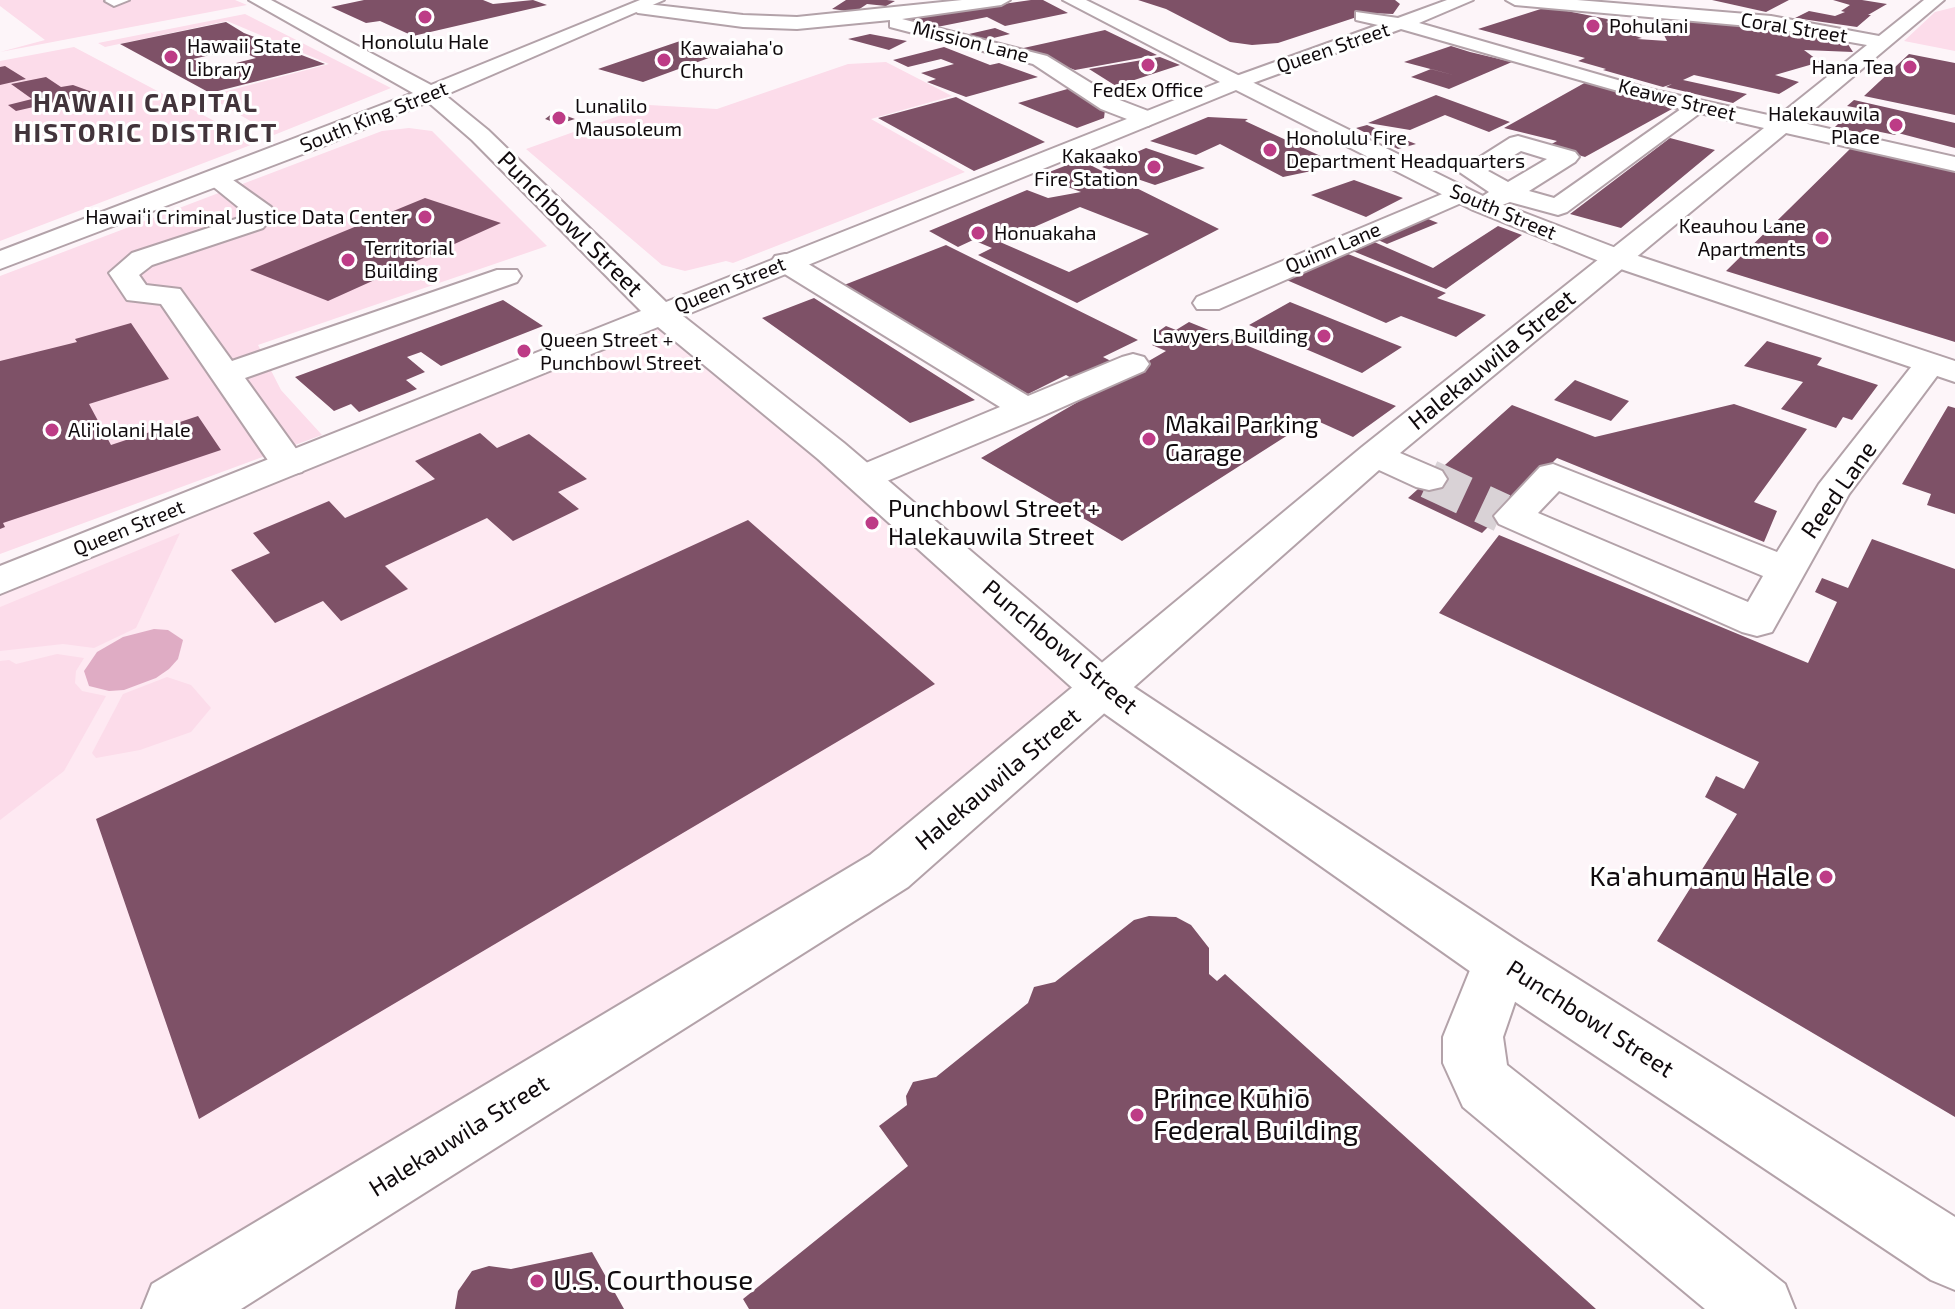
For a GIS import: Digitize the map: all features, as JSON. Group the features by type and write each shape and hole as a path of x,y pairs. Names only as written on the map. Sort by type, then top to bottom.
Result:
{"street":[{"name":"Punchbowl Street","path":"258,0 431,94 476,133 660,313 862,478 1104,690 1501,961 1955,1256"},
{"path":"646,4 768,23 875,17 1001,0"},
{"name":"South Street","path":"1072,0 1470,200 1619,259 1942,368"},
{"name":"Coral Street","path":"1515,0 1771,22 1881,42"},
{"path":"1934,0 1955,3"},
{"name":"Halekauwila Street","path":"177,1309 889,871 1375,455 1934,0"},
{"name":"Queen Street","path":"0,581 785,262 1235,83 1403,24 1457,1"},
{"name":"South King Street","path":"0,261 313,142 646,4"},
{"name":"Keawe Street","path":"1362,16 1403,24 1645,94 1955,164"},
{"name":"Mission Lane","path":"875,17 1040,60 1109,104 1148,119"},
{"path":"1610,170 1518,143 1470,171 1508,193 1558,207 1610,170 1689,113"},
{"path":"313,142 410,125"},
{"path":"435,125 476,133"},
{"name":"Quinn Lane","path":"1208,303 1470,200 1508,193 1567,157"},
{"path":"217,180 262,213 254,222 142,259 123,273 137,294 170,295 228,373 289,464"},
{"path":"785,262 1028,410"},
{"path":"228,373 507,276"},
{"path":"862,478 1133,364"},
{"name":"Reed Lane","path":"1785,570 1553,475 1508,514 1757,622 1832,492 1942,368"},
{"path":"1375,455 1429,479"},
{"path":"1501,961 1473,1037 1473,1063 1485,1086 1760,1309"}],"shaded area":[{"path":"0,0 235,0 247,5 0,52 45,40 0,6"},
{"path":"1955,7 1955,51 1904,41 1935,12"},
{"path":"245,14 391,88 274,135 208,96 329,64 227,21 105,47 98,43"},
{"path":"74,47 256,143 0,241 0,61"},
{"path":"886,62 952,96 871,119 965,172 733,263 726,261 685,271 662,265 526,149 649,105 717,109 848,64"},
{"path":"409,128 432,131 547,246 258,345 281,390 322,435 0,554 0,276 382,131"},
{"path":"660,313 1104,690 889,871 177,1309 0,1309 0,574"},
{"path":"180,533 136,628 94,648 63,644 0,651 0,607"},
{"path":"154,629 168,630 183,640 178,659 169,669 156,678 124,690 109,691 89,686 84,671 97,652 123,637"},
{"path":"57,654 84,658 76,671 75,683 82,691 106,696 64,771 0,820 0,661 9,660 16,664"},
{"path":"167,677 191,685 211,708 191,732 140,750 96,758 92,753 123,694"}],"building":[{"name":"Honolulu Hale","path":"364,0 483,0 493,4 533,0 547,5 413,36 380,21 366,23 331,7"},
{"path":"846,0 895,1 886,6 867,4 855,12 832,9"},
{"path":"1043,0 1068,13 1005,26 987,17 932,28 898,19"},
{"path":"1138,0 1395,0 1400,4 1393,14 1369,13 1278,43 1252,45 1230,42 1166,9"},
{"path":"1712,0 1789,0 1766,12"},
{"path":"1833,0 1887,4 1868,15 1871,15 1857,27 1795,18 1809,11 1835,16 1845,12 1841,11 1850,5"},
{"path":"1547,7 1612,20 1606,22 1635,30 1626,33 1642,38 1637,39 1667,41 1655,17 1844,38 1853,52 1804,50 1820,62 1775,75 1799,82 1779,94 1694,75 1683,80 1747,94 1733,103 1666,87 1672,84 1663,87 1603,70 1606,69 1578,61 1585,58 1478,29"},
{"name":"Hawaii State Library","path":"226,22 244,33 325,64 210,93 120,44","holes":["236,49 256,58 212,69 193,59"]},
{"path":"995,28 1010,34 985,40 969,34"},
{"path":"1105,30 1157,55 1075,70 1019,49"},
{"path":"870,34 907,41 889,50 848,39"},
{"name":"Kawaiaha'o Church","path":"683,40 728,51 643,82 598,69"},
{"path":"1451,46 1512,62 1449,89 1411,77 1431,69 1404,62"},
{"path":"944,47 990,65 999,63 1038,77 966,97 927,82 936,79 921,73 954,64 941,59 908,67 893,60"},
{"path":"1909,54 1955,63 1955,115 1864,96"},
{"path":"1160,57 1180,65 1116,86 1089,69"},
{"path":"5,66 26,79 0,85 0,67"},
{"path":"46,77 61,87 73,85 95,93 16,111 8,105 32,99 11,84"},
{"path":"1588,81 1681,104 1585,157 1548,146 1557,141 1504,128"},
{"path":"1071,88 1105,110 1104,118 1077,128 1018,103"},
{"path":"1436,95 1510,122 1489,132 1445,115 1410,130 1368,123"},
{"path":"956,97 1045,142 974,171 878,118"},
{"name":"Halekauwila Place","path":"1854,100 1955,123 1955,148 1898,133 1866,129 1861,133 1835,127 1843,119 1850,121 1863,109 1847,106"},
{"name":"Lunalilo Mausoleum","path":"553,113 575,119 559,124 545,119"},
{"name":"Honolulu Fire Department Headquarters","path":"1208,117 1248,119 1245,121 1340,165 1283,177 1220,144 1196,155 1150,141"},
{"path":"1367,125 1416,144 1398,149 1356,128"},
{"path":"1670,138 1715,150 1621,228 1570,214"},
{"name":"Keauhou Lane Apartments","path":"1852,147 1955,170 1955,342 1726,271"},
{"name":"Kakaako Fire Station","path":"1146,148 1205,168 1155,185 1102,167"},
{"name":"Honuakaha","path":"1080,160 1219,229 1077,303 978,255 992,248 973,240 958,247 929,231 1027,190 1048,198 1081,192 1039,176","holes":["1080,207 1149,234 1069,272 1000,242"]},
{"path":"1354,180 1403,198 1366,217 1311,195"},
{"name":"Territorial Building","path":"425,198 501,223 328,301 250,270"},
{"path":"1418,215 1438,223 1387,244 1367,235"},
{"path":"1498,226 1522,235 1446,289 1343,247 1363,237 1433,268"},
{"path":"946,245 1138,340 1103,357 1115,363 1086,373 1079,382 1066,375 1028,394 839,287"},
{"path":"1343,252 1446,293 1437,298 1486,315 1456,337 1401,316 1386,323 1282,278"},
{"path":"814,298 975,400 910,423 762,318"},
{"path":"503,300 543,326 441,366 421,352 407,357 425,372 406,380 417,389 359,412 351,404 334,411 295,377"},
{"name":"Lawyers Building","path":"1290,302 1402,347 1362,373 1249,325"},
{"name":"Makai Parking Garage","path":"1189,322 1396,406 1353,437 1313,419 1122,541 981,458 1166,351 1152,345 1165,337 1156,333 1166,326 1176,330"},
{"name":"Ali'iolani Hale","path":"131,323 169,379 89,404 111,445 198,416 221,450 3,523 5,527 0,529 0,361 77,342 75,339"},
{"path":"1767,341 1822,358 1817,365 1878,385 1852,420 1843,417 1836,428 1781,409 1803,382 1744,366"},
{"path":"1575,380 1629,401 1611,421 1554,400"},
{"path":"1734,404 1807,429 1754,502 1777,511 1764,542 1557,458 1482,533 1408,498 1512,405 1595,437"},
{"path":"1948,406 1955,408 1955,514 1927,505 1931,494 1902,484"},
{"path":"480,433 497,448 529,434 587,479 558,492 579,509 513,541 487,518 385,566 408,589 341,621 323,601 275,623 231,570 270,553 253,533 329,501 345,518 435,479 415,461"},
{"path":"748,520 935,684 199,1119 96,819"},
{"name":"Ka'ahumanu Hale","path":"1499,535 1808,663 1837,602 1815,592 1822,578 1848,588 1872,539 1955,569 1955,1117 1657,941 1737,814 1705,797 1716,776 1744,789 1759,762 1439,613"},
{"name":"Prince Kūhiō Federal Building","path":"1149,916 1176,917 1191,925 1209,948 1209,974 1217,981 1225,974 1596,1309 749,1309 743,1299 908,1166 879,1126 907,1105 906,1096 913,1082 936,1077 1028,1003 1034,987 1055,982 1134,920"},
{"name":"U.S. Courthouse","path":"592,1252 624,1309 455,1309 458,1291 472,1271 489,1266 511,1269"}],"tunnel":[{"path":"1429,479 1502,513"}],"place":[{"name":"Honolulu Hale","path":"425,17"},
{"name":"Pohulani","path":"1593,26"},
{"name":"Hawaii State Library","path":"171,57"},
{"name":"Kawaiaha'o Church","path":"664,60"},
{"name":"FedEx Office","path":"1148,65"},
{"name":"Hana Tea","path":"1910,67"},
{"name":"Lunalilo Mausoleum","path":"559,118"},
{"name":"Halekauwila Place","path":"1896,125"},
{"name":"Honolulu Fire Department Headquarters","path":"1270,150"},
{"name":"Kakaako Fire Station","path":"1154,167"},
{"name":"Hawaiʻi Criminal Justice Data Center","path":"425,217"},
{"name":"Honuakaha","path":"978,233"},
{"name":"Keauhou Lane Apartments","path":"1822,238"},
{"name":"Territorial Building","path":"348,260"},
{"name":"Lawyers Building","path":"1324,336"},
{"name":"Queen Street + Punchbowl Street","path":"524,351"},
{"name":"Ali'iolani Hale","path":"52,430"},
{"name":"Makai Parking Garage","path":"1149,439"},
{"name":"Punchbowl Street + Halekauwila Street","path":"872,523"},
{"name":"Ka'ahumanu Hale","path":"1826,877"},
{"name":"Prince Kūhiō Federal Building","path":"1137,1115"},
{"name":"U.S. Courthouse","path":"537,1281"}],"district":[{"name":"HAWAII CAPITAL HISTORIC DISTRICT","path":"146,118"}]}
